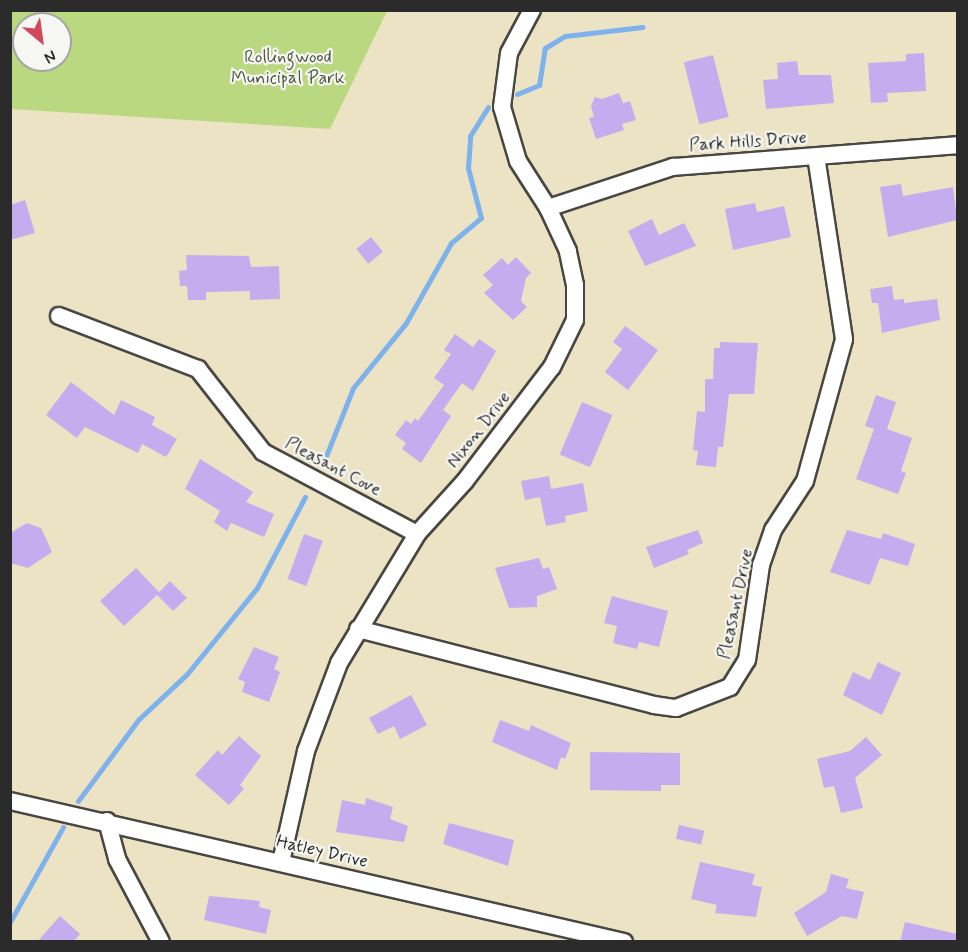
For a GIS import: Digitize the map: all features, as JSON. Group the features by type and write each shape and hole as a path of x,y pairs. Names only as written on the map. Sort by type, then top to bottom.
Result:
{"street":[{"name":"Nixon Drive","path":"281,862 306,751 339,663 417,534 465,481 552,367 575,320 575,285 568,251 548,208 518,161 502,106 509,53 532,10"},
{"name":"Park Hills Drive","path":"548,208 674,167 957,145"},
{"name":"Pleasant Drive","path":"358,629 654,705 676,708 730,687 747,660 761,565 773,530 805,481 844,339 816,157"},
{"name":"Pleasant Cove","path":"59,316 198,369 263,452 417,534"},
{"name":"Hatley Drive","path":"10,801 107,821 623,941"},
{"path":"107,821 117,859 161,942"}],"green space":[{"name":"Rollingwood Municipal Park","path":"10,11 387,11 330,129 11,109"}],"building":[{"path":"924,53 926,91 887,93 888,102 871,103 868,63 906,61 906,54"},
{"path":"713,55 728,117 699,124 684,62"},
{"path":"797,61 799,75 831,75 834,103 766,109 763,80 778,79 777,63"},
{"path":"619,93 623,103 630,101 636,120 622,124 624,130 596,139 589,118 594,117 591,106 595,97 602,99"},
{"path":"901,184 903,196 953,187 957,220 888,237 880,187"},
{"path":"25,200 35,233 10,240 10,205"},
{"path":"755,203 757,212 784,206 791,237 733,250 725,209"},
{"path":"652,219 659,235 684,223 696,246 645,266 628,231"},
{"path":"371,237 383,252 368,264 356,249"},
{"path":"186,255 249,256 251,267 279,266 280,299 250,300 250,291 206,292 206,300 188,300 187,286 180,286 179,271 187,270"},
{"path":"516,257 531,273 526,278 521,301 527,307 513,320 484,293 493,285 483,275 502,258 508,265"},
{"path":"892,286 894,300 904,299 904,303 937,299 940,320 882,333 878,303 872,303 870,289"},
{"path":"625,326 658,350 628,390 605,372 622,349 613,342"},
{"path":"455,334 473,347 479,339 496,351 473,391 462,383 443,410 451,416 421,463 402,449 406,443 395,435 406,420 411,424 415,418 418,421 444,385 434,378 451,354 444,350"},
{"path":"720,342 758,343 754,394 729,394 723,447 718,447 716,467 696,465 698,451 693,450 697,411 705,412 705,379 713,379 714,348 720,348"},
{"path":"71,382 114,415 121,400 155,417 152,425 177,439 166,457 142,444 138,453 85,427 77,438 46,415"},
{"path":"876,395 896,402 887,429 912,438 901,471 906,473 898,494 856,479 874,429 865,426"},
{"path":"582,402 612,415 590,467 560,454"},
{"path":"200,459 253,492 246,502 274,514 264,537 231,523 227,531 214,522 220,511 185,489"},
{"path":"549,476 551,489 583,483 588,511 565,516 566,522 546,526 540,497 525,500 521,481"},
{"path":"27,523 41,528 52,552 28,568 10,563 10,533"},
{"path":"698,530 703,543 687,550 689,554 654,568 646,547"},
{"path":"847,530 881,539 883,533 915,544 908,566 880,558 870,585 830,572"},
{"path":"304,534 323,541 306,586 288,579"},
{"path":"539,558 543,569 549,567 557,589 537,596 537,607 509,608 495,568"},
{"path":"136,568 159,592 170,581 187,598 173,611 157,595 124,626 100,601"},
{"path":"612,596 668,611 659,647 639,642 637,649 613,643 617,626 604,623"},
{"path":"254,647 279,657 274,669 280,672 269,702 242,692 245,682 238,679"},
{"path":"878,662 901,673 882,715 843,695 853,672 870,680"},
{"path":"411,695 427,725 400,739 394,726 378,734 369,718"},
{"path":"500,720 529,731 531,725 571,743 565,759 561,757 557,770 492,742"},
{"path":"239,736 261,756 240,785 244,789 229,805 195,775 218,750 222,755"},
{"path":"866,737 882,755 855,778 863,808 841,813 834,786 824,788 817,759 850,751"},
{"path":"590,752 680,753 680,785 661,785 661,791 590,790"},
{"path":"366,798 393,807 390,819 408,826 404,842 336,832 342,800 365,805"},
{"path":"449,823 514,840 508,866 443,844"},
{"path":"679,825 704,831 701,844 676,839"},
{"path":"700,862 755,874 752,885 762,887 756,917 715,913 717,905 691,899"},
{"path":"831,874 849,879 846,888 864,892 857,919 842,916 807,936 794,913 826,892"},
{"path":"209,896 260,901 259,907 271,910 266,934 204,920"},
{"path":"60,916 80,934 73,942 37,942"},
{"path":"905,922 957,934 957,942 900,942"}],"waterway":[{"path":"517,94 539,85 545,48 565,36 642,27"},
{"path":"326,456 353,388 406,323 451,243 481,218 468,168 470,136 488,107"},
{"path":"78,801 139,719 187,674 257,588 305,497"},
{"path":"10,922 63,827"}]}
